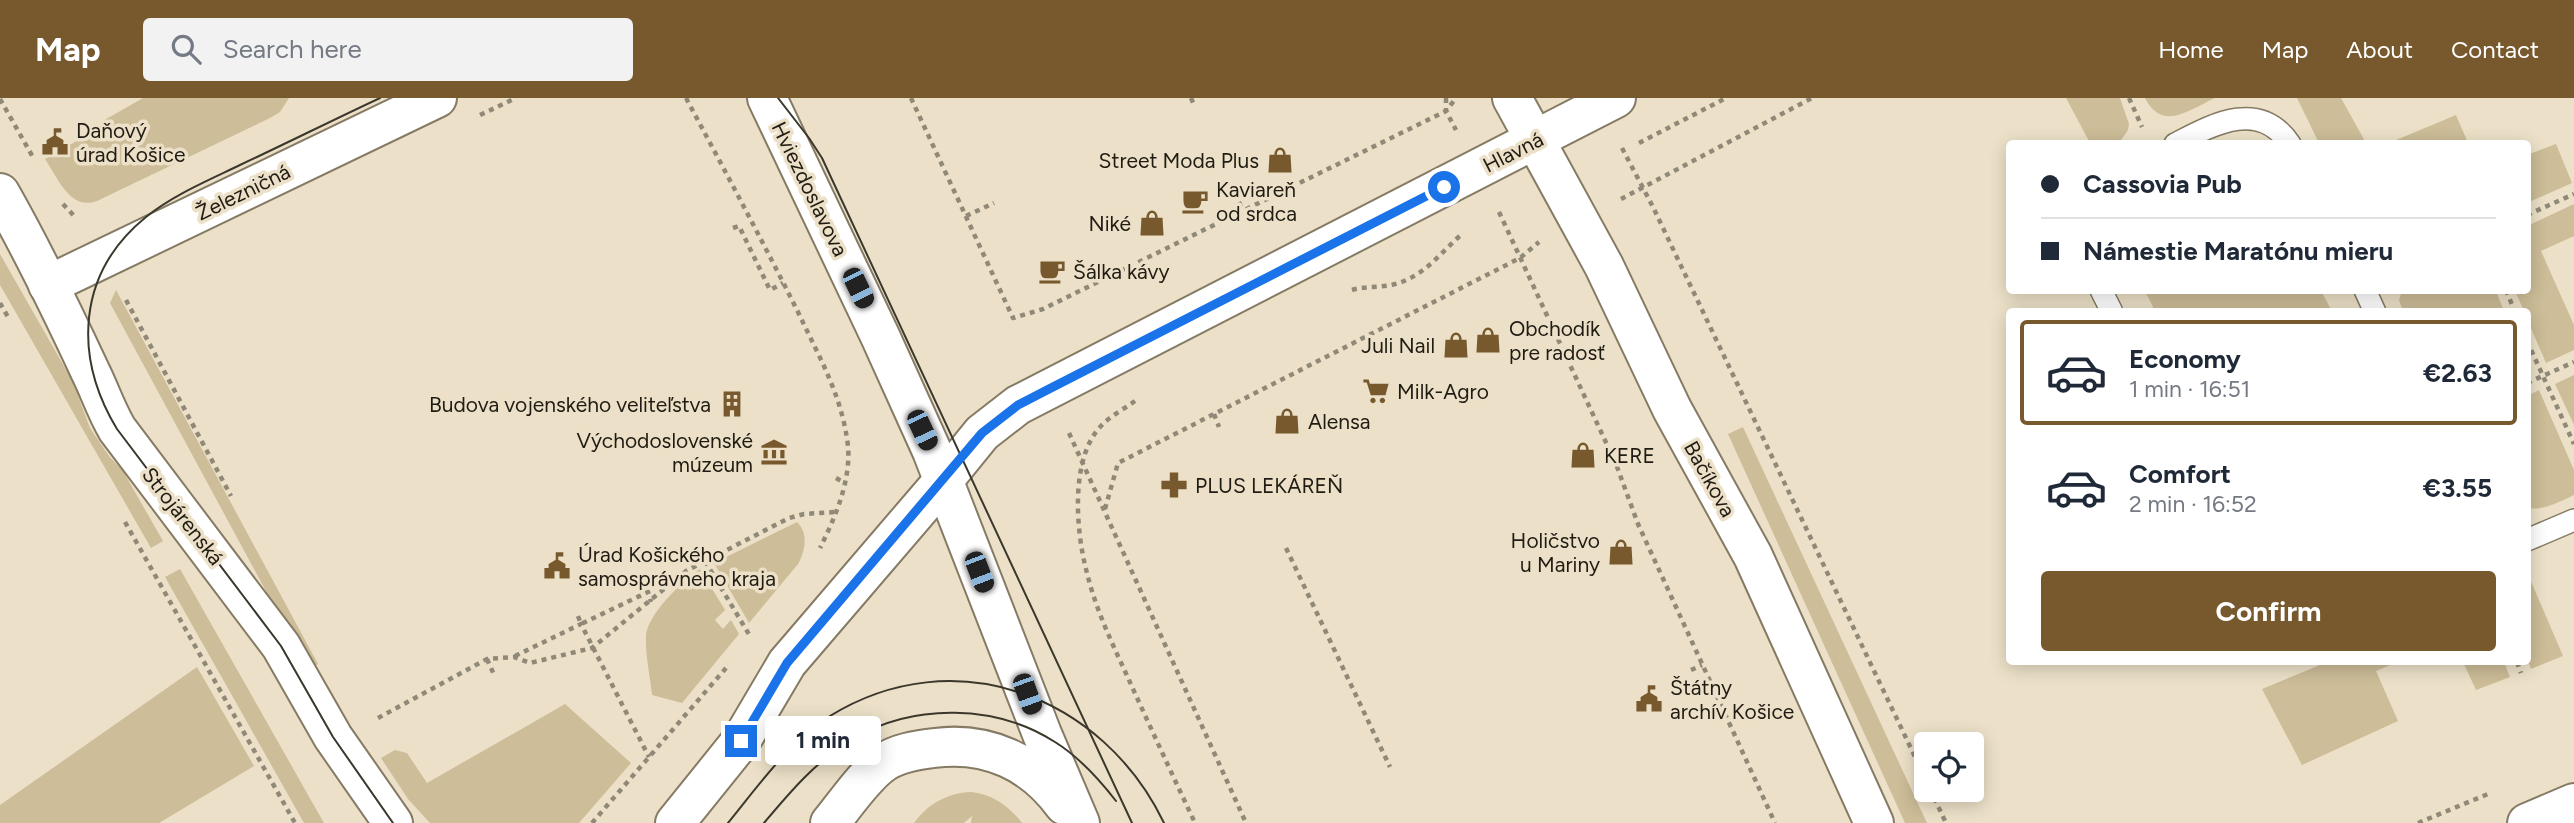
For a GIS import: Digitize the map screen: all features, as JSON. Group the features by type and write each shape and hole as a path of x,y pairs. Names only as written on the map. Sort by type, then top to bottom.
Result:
{"street":[{"name":"Železničná","path":"48,285 437,98"},
{"name":"Hviezdoslavova","path":"766,98 880,336 943,481 1077,823"},
{"name":"Bačíkova","path":"1512,98 1604,266 1672,409 1753,556 1874,823"},
{"name":"Hlavná","path":"675,823 741,741 787,663 982,433 1018,405 1608,102"},
{"name":"Strojárenská","path":"5,214 48,285 117,429 281,646 333,737 393,823"},
{"path":"830,823 883,763 907,752 962,746 996,752 1016,760 1050,785 1077,823"},
{"path":"2527,823 2574,803"}],"lane":[{"path":"2183,140 2220,121 2241,119 2268,124 2287,140"},
{"path":"2531,538 2574,520"}],"path":[{"path":"524,666 592,648 686,571 789,518 836,512 845,483 848,448 837,393 686,98"},
{"path":"911,98 1013,318 1044,309 1447,111 1456,98"},
{"path":"1191,98 1195,105"},
{"path":"1446,98 1447,111 1500,214 1616,464 1638,524 1775,823"},
{"path":"1488,220 1726,98"},
{"path":"1105,509 1118,463 1520,258 1541,241 1812,98"},
{"path":"2129,98 2145,132"},
{"path":"1608,102 1623,150 1914,755"},
{"path":"1343,151 1347,160"},
{"path":"2531,213 2574,194"},
{"path":"1239,202 1243,211"},
{"path":"966,216 994,203"},
{"path":"733,228 739,226 770,290 783,283"},
{"path":"1342,295 1355,289 1383,287 1411,278 1439,258 1464,232"},
{"path":"0,303 14,327"},
{"path":"2531,350 2574,444"},
{"path":"2531,381 2574,362"},
{"path":"1138,400 1100,426 1087,450 1078,512 1089,579 1109,635 1195,823"},
{"path":"1214,414 1219,427"},
{"path":"1083,464 1246,823"},
{"path":"836,478 845,483"},
{"path":"124,520 295,823"},
{"path":"1286,548 1390,767"},
{"path":"705,561 751,638"},
{"path":"368,723 487,659 514,657 648,592 651,601"},
{"path":"578,616 649,757 592,823"},
{"path":"514,657 530,663"},
{"path":"487,659 495,677"},
{"path":"1691,670 1702,665"},
{"path":"2517,665 2521,673"},
{"path":"1936,802 1947,823"}],"shaded area":[{"path":"143,98 289,98 280,112 270,118 97,201 88,203 72,197 45,159 103,126 101,122"},
{"path":"2066,98 2120,98 2129,124 2121,140 2088,140"},
{"path":"2145,98 2215,98 2186,112 2168,116 2159,114"},
{"path":"2297,98 2341,98 2364,140 2318,140"},
{"path":"2456,115 2467,140 2396,140"},
{"path":"2556,144 2572,183 2531,201 2531,153"},
{"path":"2574,204 2574,236 2541,251 2574,325 2574,350 2546,363 2531,328 2531,308 2523,308 2516,294 2531,294 2531,224"},
{"path":"0,254 73,382 90,428 123,471 163,541 151,548 0,285"},
{"path":"116,290 318,664 314,667 267,593 110,303"},
{"path":"2146,294 2323,294 2330,308 2154,308"},
{"path":"2401,294 2497,294 2503,308 2402,308 2399,300"},
{"path":"2574,375 2574,425 2555,384"},
{"path":"2539,390 2574,470 2574,495 2533,509 2531,509 2531,394"},
{"path":"1743,427 1914,795 1914,802 1917,802 1927,823 1905,823 1728,434"},
{"path":"797,522 804,537 804,548 798,564 749,623 714,563"},
{"path":"180,569 324,823 304,823 165,577"},
{"path":"700,569 725,610 715,620 723,629 731,620 739,634 682,703 652,695 646,635 659,608"},
{"path":"2531,581 2563,656 2531,669 2530,665"},
{"path":"2320,665 2391,665 2376,671 2398,721 2302,765 2262,689"},
{"path":"2464,665 2505,665 2510,677 2476,690"},
{"path":"197,667 254,766 159,823 0,823 0,805"},
{"path":"565,704 631,763 579,823 430,823 408,799 381,758 395,750 407,753 427,783"},
{"path":"971,792 1000,802 1022,823 971,823 972,816 964,823 914,823 925,810 939,801"}],"tram line":[{"path":"380,98 192,188 146,217 123,239 106,263 95,289 89,317 89,345 93,373 117,429 281,646 333,737 393,823"},
{"path":"778,98 822,158 1132,823"},
{"path":"728,823 787,752 830,716 878,693 926,682 975,683 1021,693 1064,713 1104,742 1137,779 1164,823"},
{"path":"764,823 805,777 840,747 876,727 928,714 981,715 1032,729 1072,754 1116,801"}],"place":[{"name":"Daňový úrad Košice","path":"55,142"},
{"name":"Street Moda Plus","path":"1280,160"},
{"name":"Kaviareň od srdca","path":"1195,201"},
{"name":"Niké","path":"1152,223"},
{"name":"Šálka kávy","path":"1052,271"},
{"name":"Obchodík pre radosť","path":"1488,340"},
{"name":"Juli Nail","path":"1456,345"},
{"name":"Milk-Agro","path":"1376,391"},
{"name":"Budova vojenského veliteľstva","path":"732,404"},
{"name":"Alensa","path":"1287,421"},
{"name":"Východoslovenské múzeum","path":"774,452"},
{"name":"KERE","path":"1583,455"},
{"name":"PLUS LEKÁREŇ","path":"1174,485"},
{"name":"Holičstvo u Mariny","path":"1621,552"},
{"name":"Úrad Košického samosprávneho kraja","path":"557,566"},
{"name":"Štátny archív Košice","path":"1649,699"}],"route":[{"path":"741,741 787,663 982,433 1018,405 1444,187"}]}
